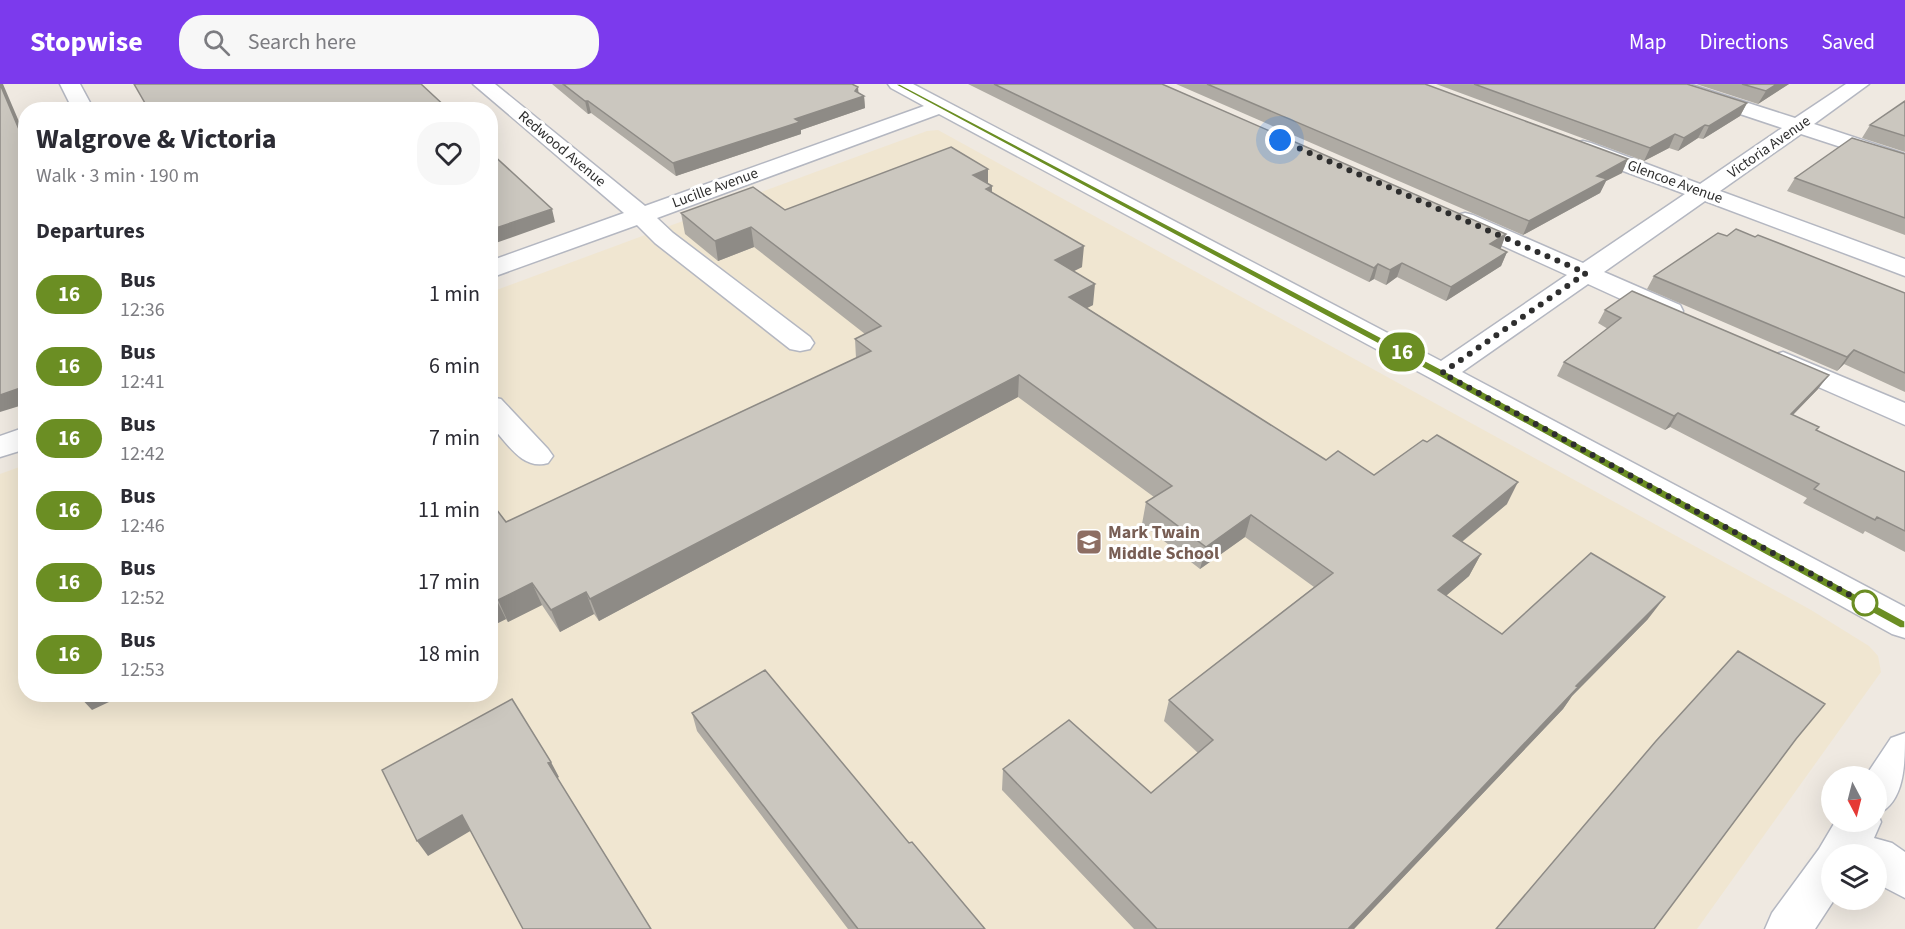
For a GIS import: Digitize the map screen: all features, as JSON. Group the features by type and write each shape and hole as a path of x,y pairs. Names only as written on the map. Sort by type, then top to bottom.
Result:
{"street":[{"path":"70,84 80,102"},
{"name":"Redwood Avenue","path":"483,84 641,215 664,238 800,342"},
{"path":"898,84 1442,373 1905,624"},
{"path":"1669,84 1905,161"},
{"name":"Victoria Avenue","path":"1442,373 1859,84"},
{"name":"Lucille Avenue","path":"498,267 940,107"},
{"name":"Glencoe Avenue","path":"1568,142 1905,268"},
{"path":"1446,212 1688,319"},
{"path":"1764,353 1905,416"},
{"path":"498,415 537,456"},
{"path":"0,447 18,440"},
{"path":"1887,779 1905,751"},
{"path":"1887,867 1905,877"},
{"path":"1788,929 1821,889"}],"shaded area":[{"name":"Mark Twain Middle School","path":"938,130 1811,610 1869,646 1878,656 1881,672 1697,929 0,929 0,474 18,468 18,702 498,702 498,289 927,131"}],"building":[{"path":"0,84 18,127 18,389 0,395"},
{"path":"134,84 421,84 440,102 144,102"},
{"path":"563,84 852,84 858,87 855,91 864,96 795,119 800,122 673,163"},
{"path":"994,84 1162,84 1506,234 1490,244 1507,252 1451,287 1402,263 1390,270 1378,264 1374,268"},
{"path":"1207,84 1425,84 1628,159 1597,176 1607,179 1529,221"},
{"path":"1474,84 1687,84 1747,103 1684,138 1675,134 1650,148"},
{"path":"1742,84 1777,84 1766,91"},
{"path":"1905,101 1905,136 1870,125"},
{"path":"1852,138 1905,154 1905,218 1795,178"},
{"path":"951,147 988,169 973,175 992,186 986,189 1084,246 1055,260 1095,284 1069,297 1326,460 1338,451 1374,475 1423,440 1427,442 1437,435 1518,482 1453,536 1481,554 1438,590 1502,634 1591,553 1665,597 1576,686 1578,687 1348,929 1157,929 1003,769 1069,720 1151,793 1213,740 1169,700 1333,573 1251,515 1206,547 1146,502 1172,486 1019,375 590,599 586,592 551,610 532,583 498,600 498,512 506,522 871,351 855,339 881,326 751,227 715,241 681,213 753,187 785,210"},
{"path":"498,159 552,209 498,227"},
{"path":"1736,229 1755,237 1758,235 1905,293 1905,373 1854,350 1847,357 1654,276 1718,233 1727,236"},
{"path":"1632,291 1829,375 1791,414 1819,427 1816,430 1905,472 1905,531 1877,517 1875,520 1814,489 1819,484 1678,413 1674,416 1564,362 1621,318 1605,310"},
{"path":"1738,651 1825,704 1796,739 1654,929 1496,929 1656,741"},
{"path":"765,670 909,843 912,842 985,929 858,929 692,713"},
{"path":"512,699 551,762 548,763 651,929 523,929 462,815 417,841 382,770"}],"bus line":[{"name":"16","path":"898,84 1442,373 1905,624"}],"place":[{"name":"Mark Twain Middle School","path":"1089,542"}],"route":[{"path":"1280,140 1586,273 1442,373 1865,603"}]}
